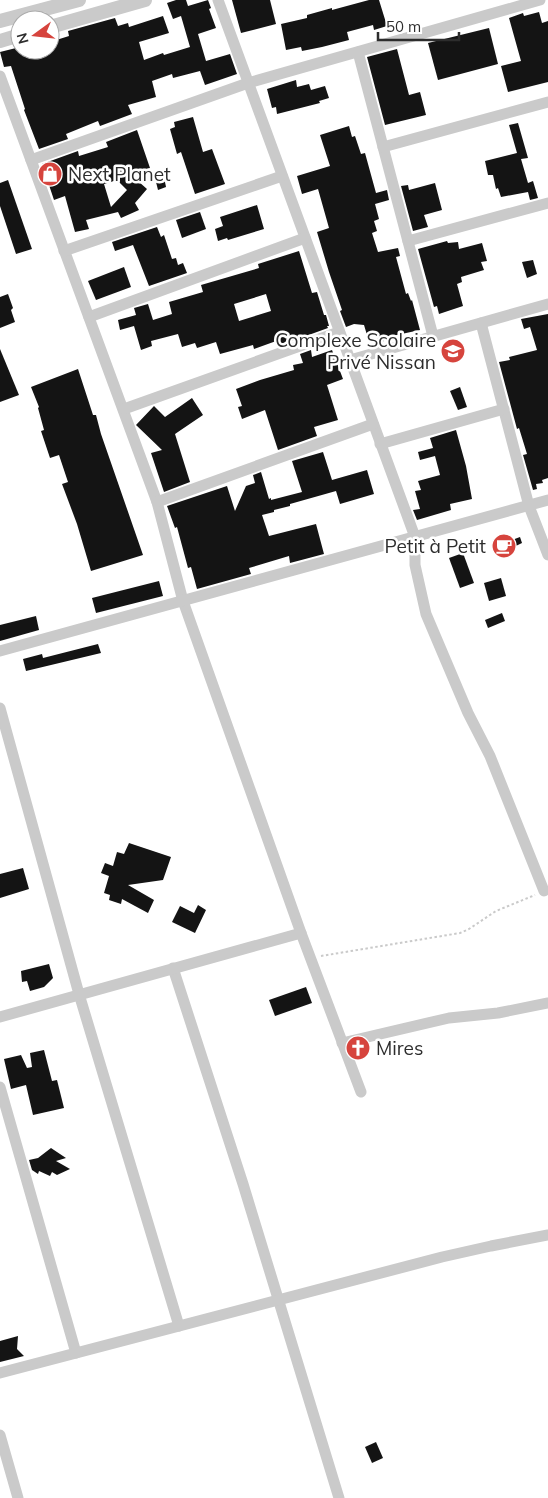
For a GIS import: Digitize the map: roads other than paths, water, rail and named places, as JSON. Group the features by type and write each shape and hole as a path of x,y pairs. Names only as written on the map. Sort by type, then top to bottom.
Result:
{"street":[{"path":"0,22 79,0"},
{"path":"60,24 145,0"},
{"path":"218,0 415,537 415,565 426,614 468,713 490,756 544,891"},
{"path":"30,160 248,83 540,0"},
{"path":"358,52 433,336"},
{"path":"0,76 157,502 183,601 310,958 360,1092"},
{"path":"383,147 548,102"},
{"path":"64,252 282,176"},
{"path":"408,240 548,204"},
{"path":"88,317 305,238"},
{"path":"350,360 548,304"},
{"path":"482,323 529,506 548,555"},
{"path":"124,409 339,332"},
{"path":"380,444 504,409"},
{"path":"157,502 373,424"},
{"path":"0,651 548,500"},
{"path":"0,708 79,994 179,1326"},
{"path":"0,1017 301,933"},
{"path":"173,968 243,1184 339,1498"},
{"path":"342,1043 449,1018 498,1013 548,1003"},
{"path":"0,1087 76,1353"},
{"path":"0,1373 474,1250 548,1235"},
{"path":"0,1435 18,1498"}],"place":[{"name":"Next Planet","path":"50,174"},
{"name":"Complexe Scolaire Privé Nissan","path":"453,351"},
{"name":"Petit à Petit","path":"504,546"},
{"name":"Mires","path":"358,1048"}]}
